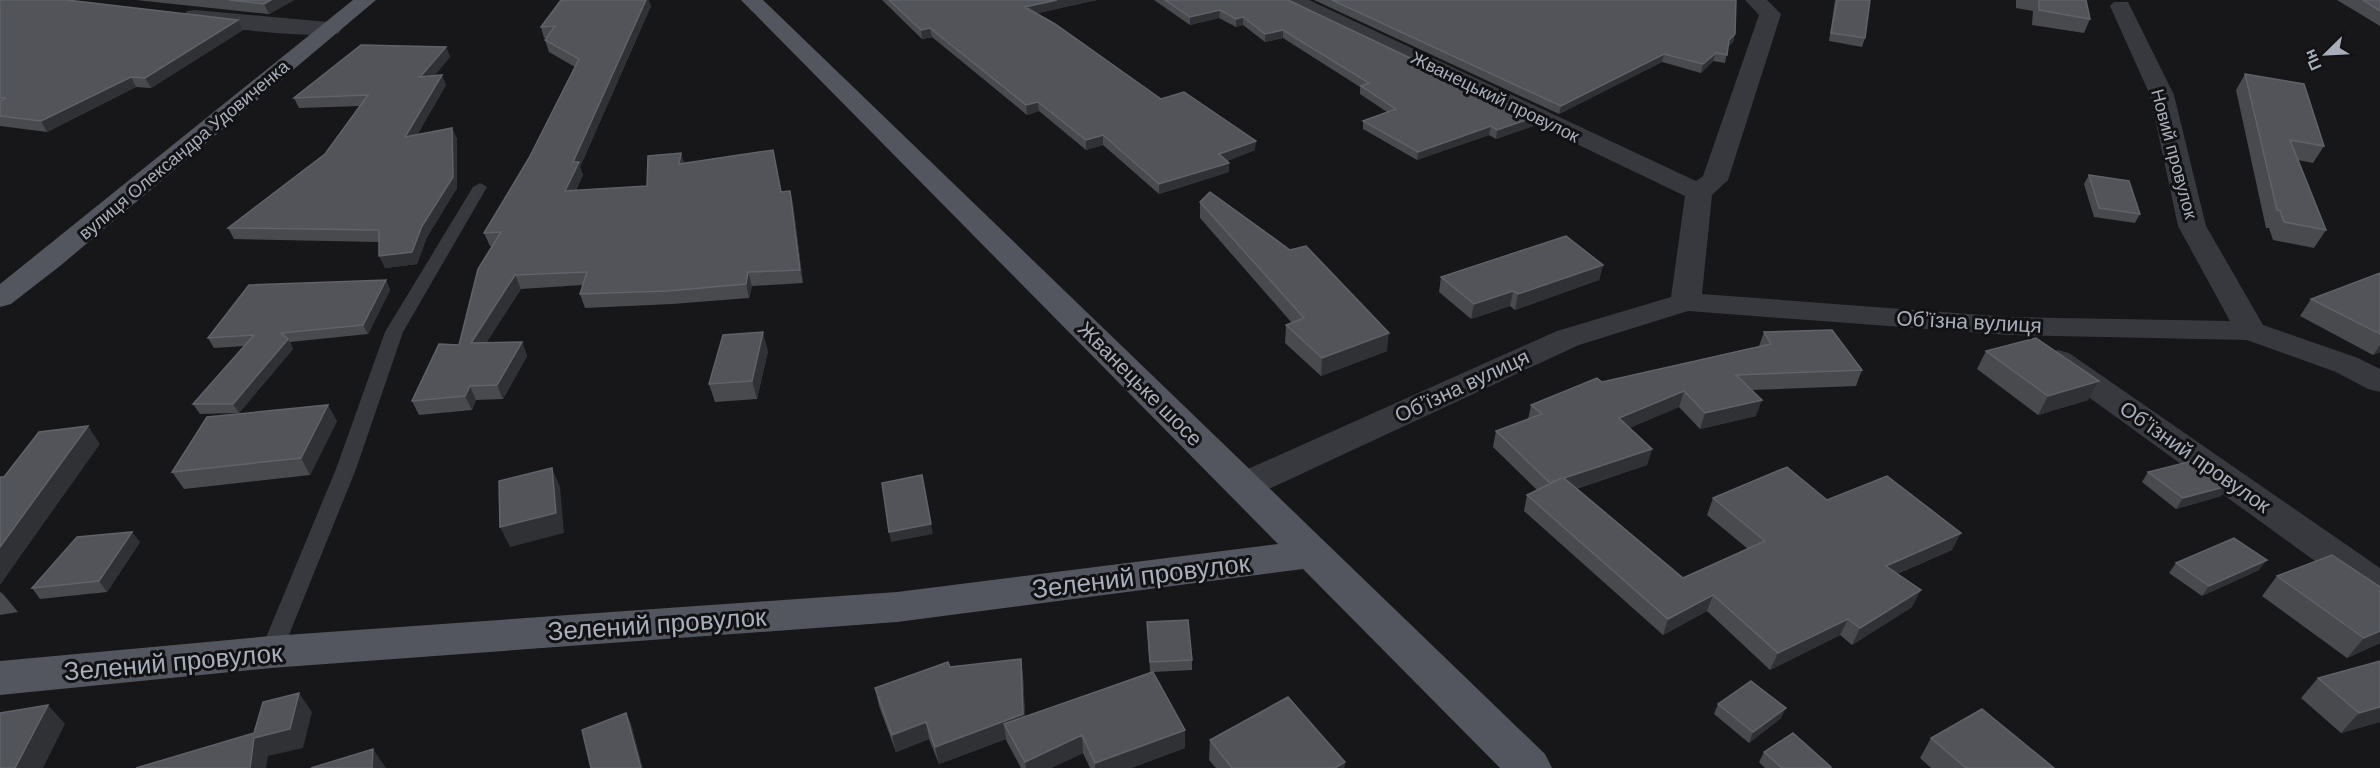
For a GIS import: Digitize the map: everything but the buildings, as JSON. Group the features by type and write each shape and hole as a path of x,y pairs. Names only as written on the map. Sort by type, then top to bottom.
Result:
{"main road":[{"name":"вулиця Олександра Удовиченка","path":"0,298 50,260 366,0"},
{"name":"Жванецьке шосе","path":"751,0 1529,768"},
{"name":"Зелений провулок","path":"0,678 271,652 897,607 1313,554"}],"street":[{"name":"Жванецький провулок","path":"1292,0 1699,192"},
{"path":"1686,302 1699,192 1715,180 1770,14 1755,0"},
{"name":"Новий провулок","path":"2121,6 2162,95 2192,226 2251,331"},
{"path":"172,13 286,26 331,28"},
{"name":"Обʼїзна вулиця","path":"1243,486 1568,338 1686,302 2010,326 2251,331 2347,365 2380,382"},
{"name":"Обʼїзний провулок","path":"2010,326 2380,588"}],"lane":[{"path":"271,652 346,469 394,332 480,187"}]}
